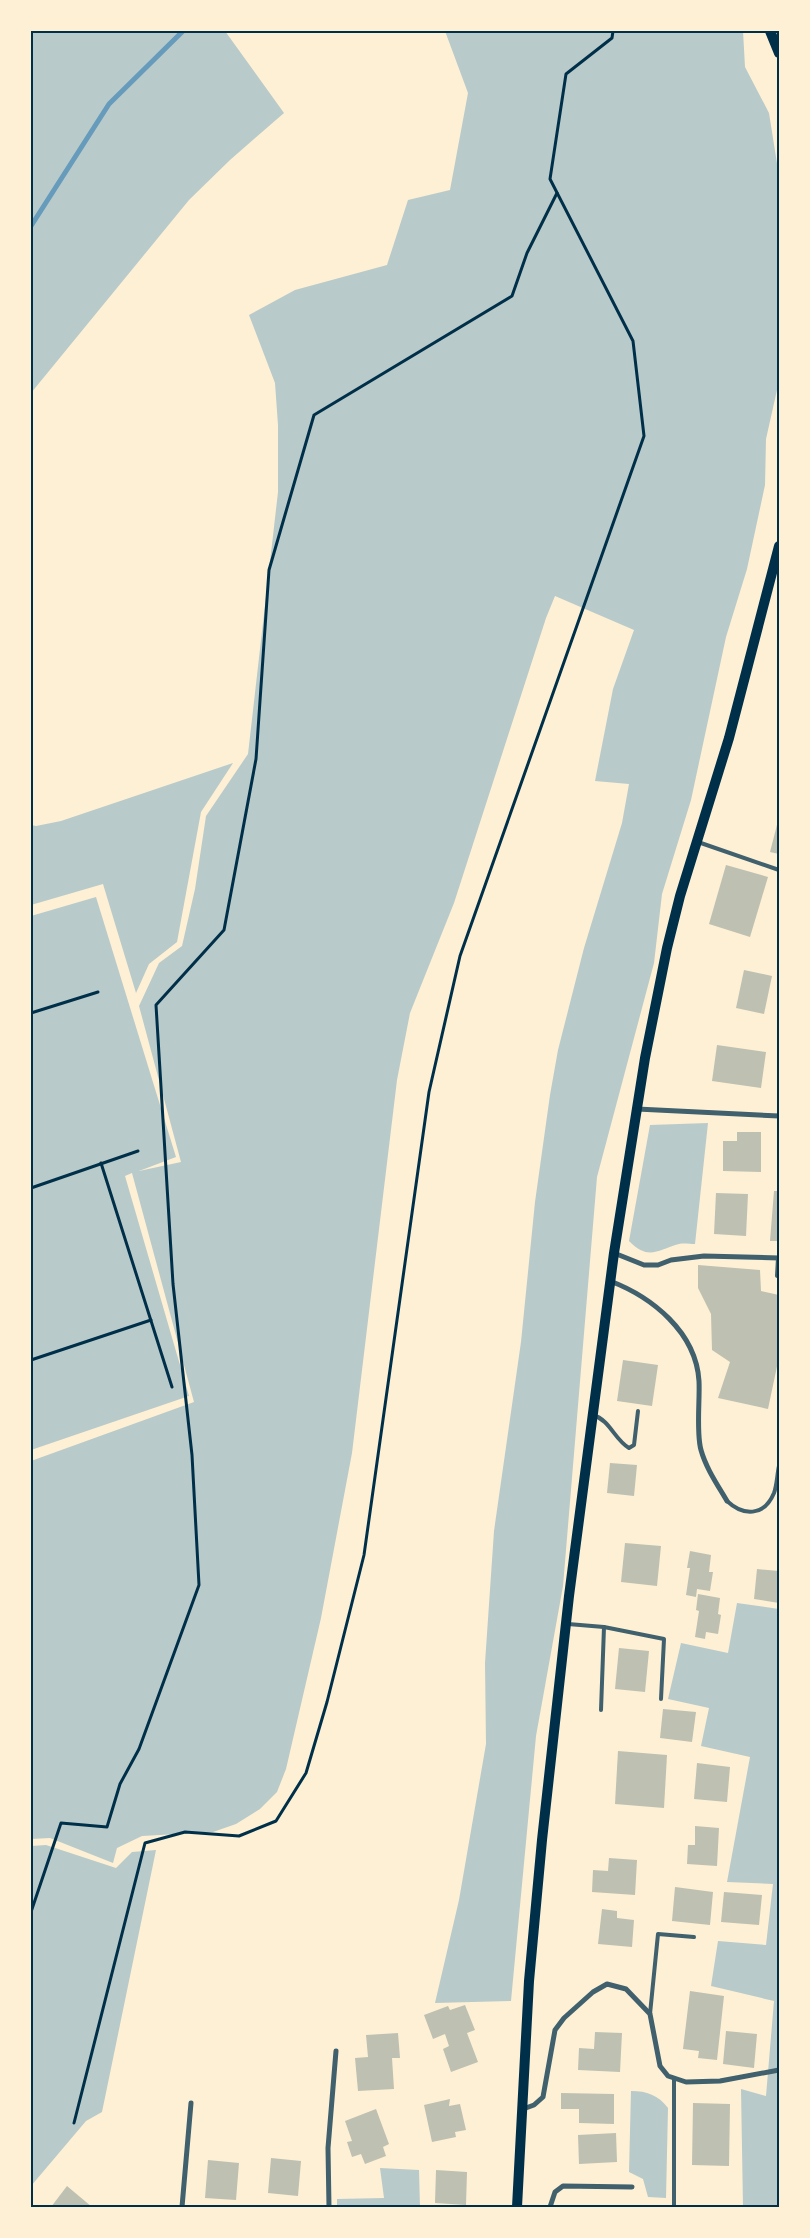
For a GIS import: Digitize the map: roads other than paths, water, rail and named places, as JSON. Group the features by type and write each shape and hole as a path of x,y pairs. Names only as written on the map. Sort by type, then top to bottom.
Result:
{"main road":[{"path":"770,31 779,53"},
{"path":"517,2207 529,1981 566,1624 614,1252 637,1109 667,948 696,841 729,738 779,546"}],"street":[{"path":"637,1109 779,1116"},
{"path":"614,1252 644,1265 658,1265 671,1260 704,1256 778,1258"},
{"path":"610,1281 626,1287 645,1298 676,1324 688,1343 695,1359 699,1379 700,1448 709,1471 727,1501"},
{"path":"522,2109 534,2105 543,2097 555,2030 564,2018 593,1992 607,1984 626,1989 650,2014 660,2066 668,2076 686,2082 720,2081 779,2070"},
{"path":"329,2207 328,2148 336,2051"},
{"path":"182,2207 191,2103"},
{"path":"550,2207 554,2192 563,2186 632,2187"}],"lane":[{"path":"696,841 779,870"},
{"path":"778,1258 777,1276 779,1276"},
{"path":"592,1415 604,1420 624,1445 629,1448 634,1445 638,1411"},
{"path":"727,1501 736,1509 747,1513 763,1508 774,1494 779,1466"},
{"path":"566,1624 604,1627 664,1639 661,1699"},
{"path":"601,1710 604,1627"},
{"path":"650,2014 658,1934 694,1938"},
{"path":"674,2078 674,2207"}],"waterway":[{"path":"31,226 109,104 183,31"}]}
